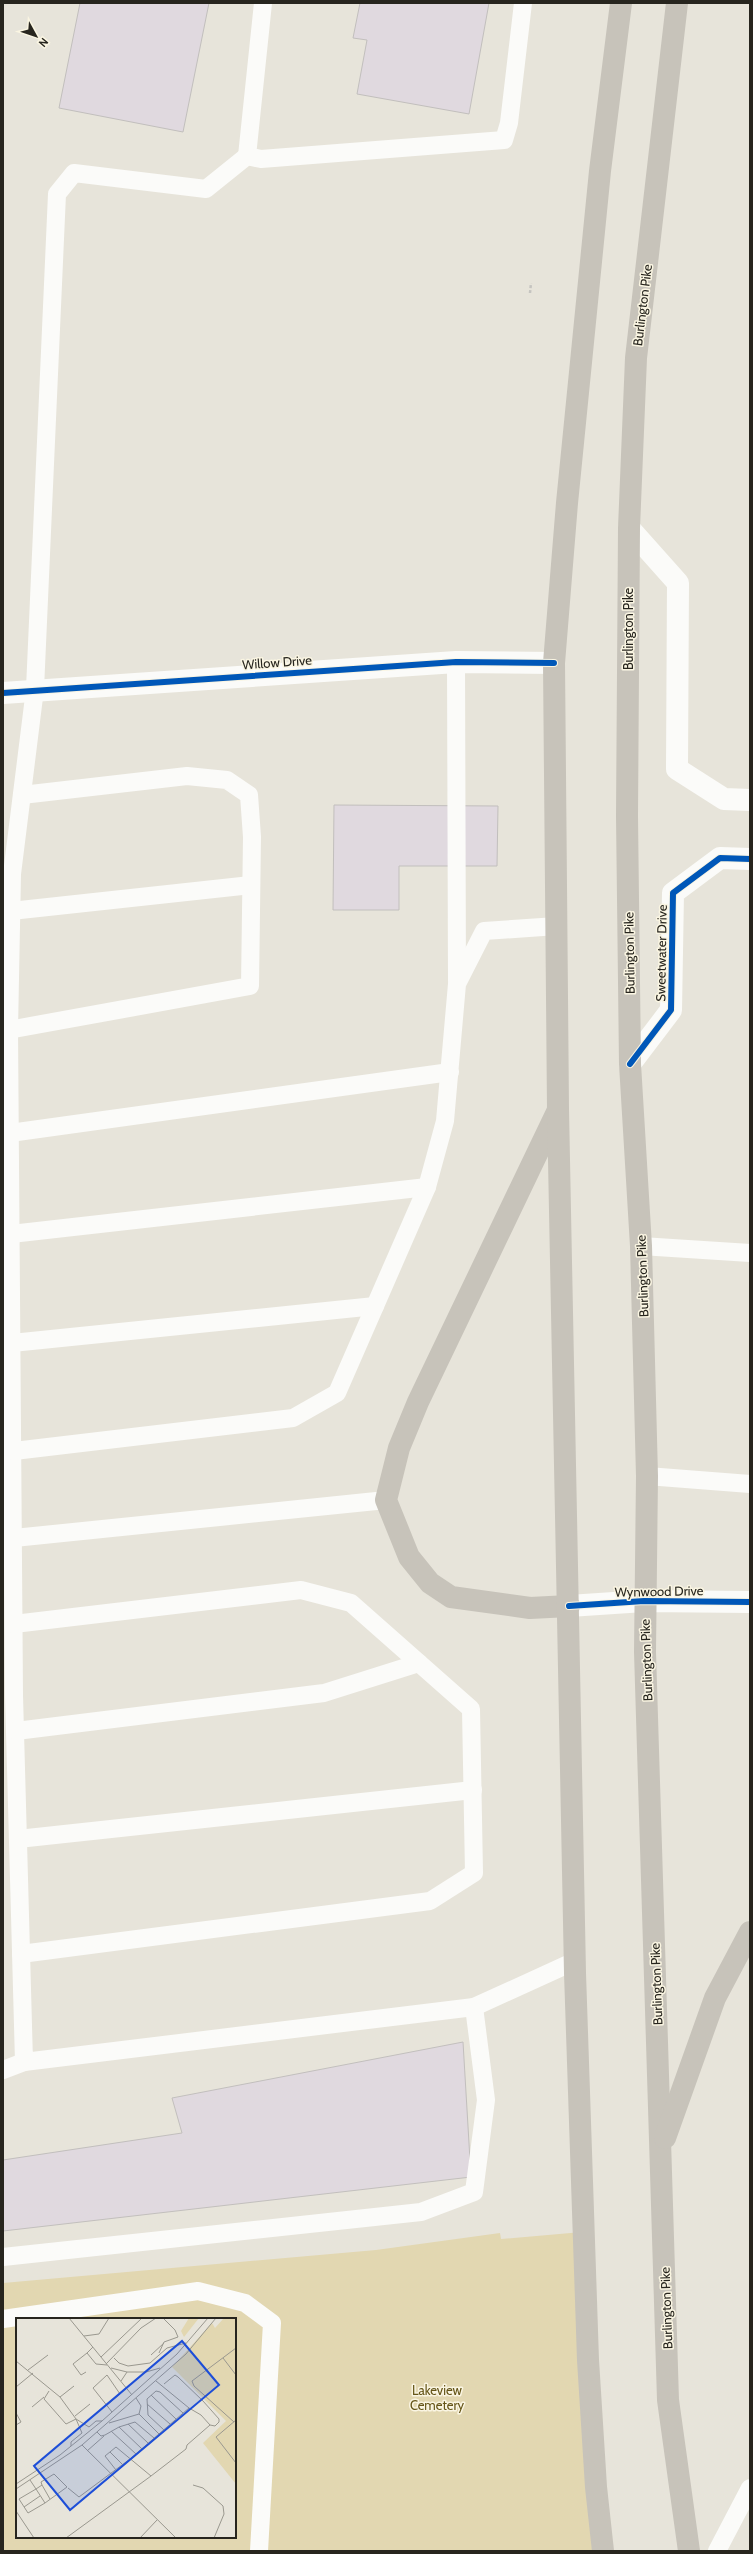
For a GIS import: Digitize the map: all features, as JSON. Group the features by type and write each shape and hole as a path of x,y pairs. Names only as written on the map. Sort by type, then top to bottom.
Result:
{"highway":[{"path":"603,2551 596,2487 588,2353 576,1961 558,1109 554,663 567,503 600,171 621,3"},
{"name":"Burlington Pike","path":"677,3 636,358 628,528 627,823 630,1064 641,1246 647,1476 644,1601 668,2400 689,2551"},
{"path":"558,1109 418,1402 399,1448 386,1500 409,1557 430,1583 451,1597 530,1608 569,1606"},
{"path":"661,2149 715,1998 750,1932"}],"street":[{"path":"628,528 678,583 677,769 724,799 750,800"},
{"name":"Willow Drive","path":"3,693 35,689 456,662 554,663"},
{"name":"Sweetwater Drive","path":"630,1064 671,1010 674,893 720,858 750,859"},
{"name":"Wynwood Drive","path":"569,1606 644,1601 750,1602"}],"lane":[{"path":"24,2062 14,1624 14,1451 10,1133 6,1031 12,874 35,689 57,194 74,173 206,189 247,156 263,3"},
{"path":"247,156 261,159 504,140 509,123 523,3"},
{"path":"14,1451 293,1418 337,1393 427,1187 445,1122 457,984 456,662"},
{"path":"6,1031 250,986 252,837 249,795 227,780 187,776 22,795"},
{"path":"11,911 252,884"},
{"path":"457,984 484,930 557,926"},
{"path":"10,1133 450,1072"},
{"path":"11,1234 427,1187"},
{"path":"641,1246 750,1253"},
{"path":"12,1343 375,1306"},
{"path":"647,1476 750,1484"},
{"path":"14,1538 386,1500"},
{"path":"14,1624 301,1590 351,1603 471,1709 473,1790 474,1873 430,1901 21,1954"},
{"path":"16,1731 324,1692 419,1663"},
{"path":"18,1839 473,1790"},
{"path":"3,2070 24,2062 474,2007 576,1961"},
{"path":"3,2257 421,2212 474,2192 486,2100 474,2007"},
{"path":"3,2319 198,2291 245,2303 272,2323 259,2551"},
{"path":"717,2551 750,2488"}],"path":[{"path":"530,293 531,283"}],"green space":[{"name":"Lakeview Cemetery","path":"582,2232 603,2551 3,2551 3,2283 376,2250 500,2233 501,2239"}],"building":[{"path":"80,3 209,3 183,132 59,108"},
{"path":"360,3 489,3 469,114 357,94 367,40 353,38"},
{"path":"334,805 498,806 497,866 399,866 399,910 333,910"},
{"path":"463,2042 471,2177 3,2231 3,2160 182,2133 172,2098"}],"cycle path":[{"path":"3,693 456,662 554,663"},
{"path":"630,1064 671,1010 673,893 720,858 750,859"},
{"path":"569,1606 644,1601 750,1602"}]}
